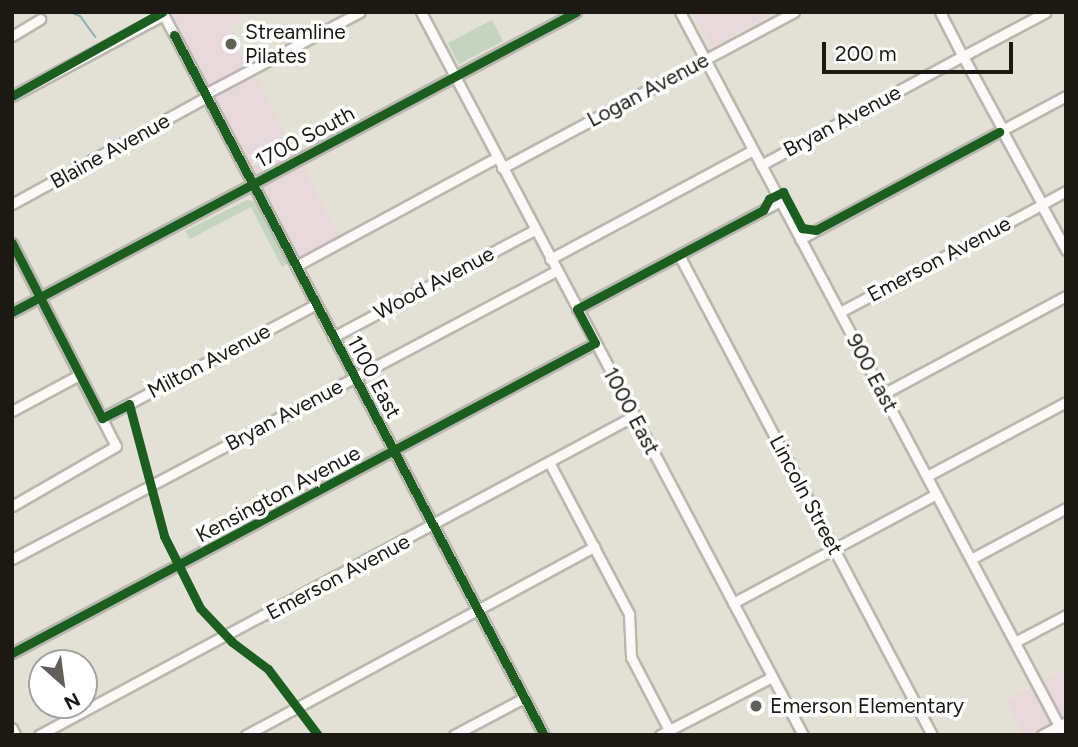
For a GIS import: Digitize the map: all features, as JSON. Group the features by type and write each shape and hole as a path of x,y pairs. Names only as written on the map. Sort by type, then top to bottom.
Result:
{"main road":[{"path":"12,729 15,735"}],"street":[{"name":"Blaine Avenue","path":"12,204 360,12"},
{"name":"1000 East","path":"421,12 803,735"},
{"name":"1700 South","path":"12,312 576,12"},
{"name":"900 East","path":"680,12 1063,728"},
{"name":"Logan Avenue","path":"502,169 794,12"},
{"path":"940,12 1066,250"},
{"name":"Bryan Avenue","path":"761,165 1046,12"},
{"name":"1100 East","path":"163,14 544,735"},
{"path":"12,96 163,14"},
{"path":"12,36 40,19"},
{"path":"800,239 1066,96"},
{"name":"Bryan Avenue","path":"550,259 753,150"},
{"path":"296,266 496,158"},
{"name":"Emerson Avenue","path":"839,312 1066,191"},
{"path":"577,309 780,201"},
{"name":"Wood Avenue","path":"333,337 534,230"},
{"path":"12,243 116,446 12,506"},
{"name":"Lincoln Street","path":"679,255 932,735"},
{"name":"Bryan Avenue","path":"12,559 556,271"},
{"path":"883,394 1066,296"},
{"name":"Milton Avenue","path":"102,418 316,304"},
{"name":"Kensington Avenue","path":"12,653 595,343"},
{"path":"12,411 79,375"},
{"path":"927,476 1066,402"},
{"name":"Emerson Avenue","path":"39,735 634,416"},
{"path":"549,462 629,614 631,657 665,733 772,677"},
{"path":"733,603 936,494"},
{"path":"971,559 1066,508"},
{"path":"246,735 594,547"},
{"path":"1015,642 1066,615"},
{"path":"454,735 524,698"},
{"path":"1042,735 1063,728"}],"shaded area":[{"path":"170,12 239,12 243,19 230,26 340,238 302,259"},
{"path":"692,12 776,12 712,47"},
{"path":"1066,670 1066,735 1023,735 1006,701"}],"green space":[{"path":"492,20 503,41 459,64 448,43"},
{"path":"247,200 254,201 288,263 282,267 251,207 190,239 185,231"}],"waterway":[{"path":"70,12 80,16 95,37"}],"cycle path":[{"path":"12,96 162,12"},
{"path":"12,312 576,12"},
{"path":"174,35 544,735"},
{"path":"12,653 595,343 577,309 763,210 769,199 783,192 802,228 816,230 999,132"},
{"path":"12,243 102,418 129,404 164,536 200,608 232,642 268,669 318,735"}],"place":[{"name":"Streamline Pilates","path":"231,44"},
{"name":"Emerson Elementary","path":"756,706"}]}
